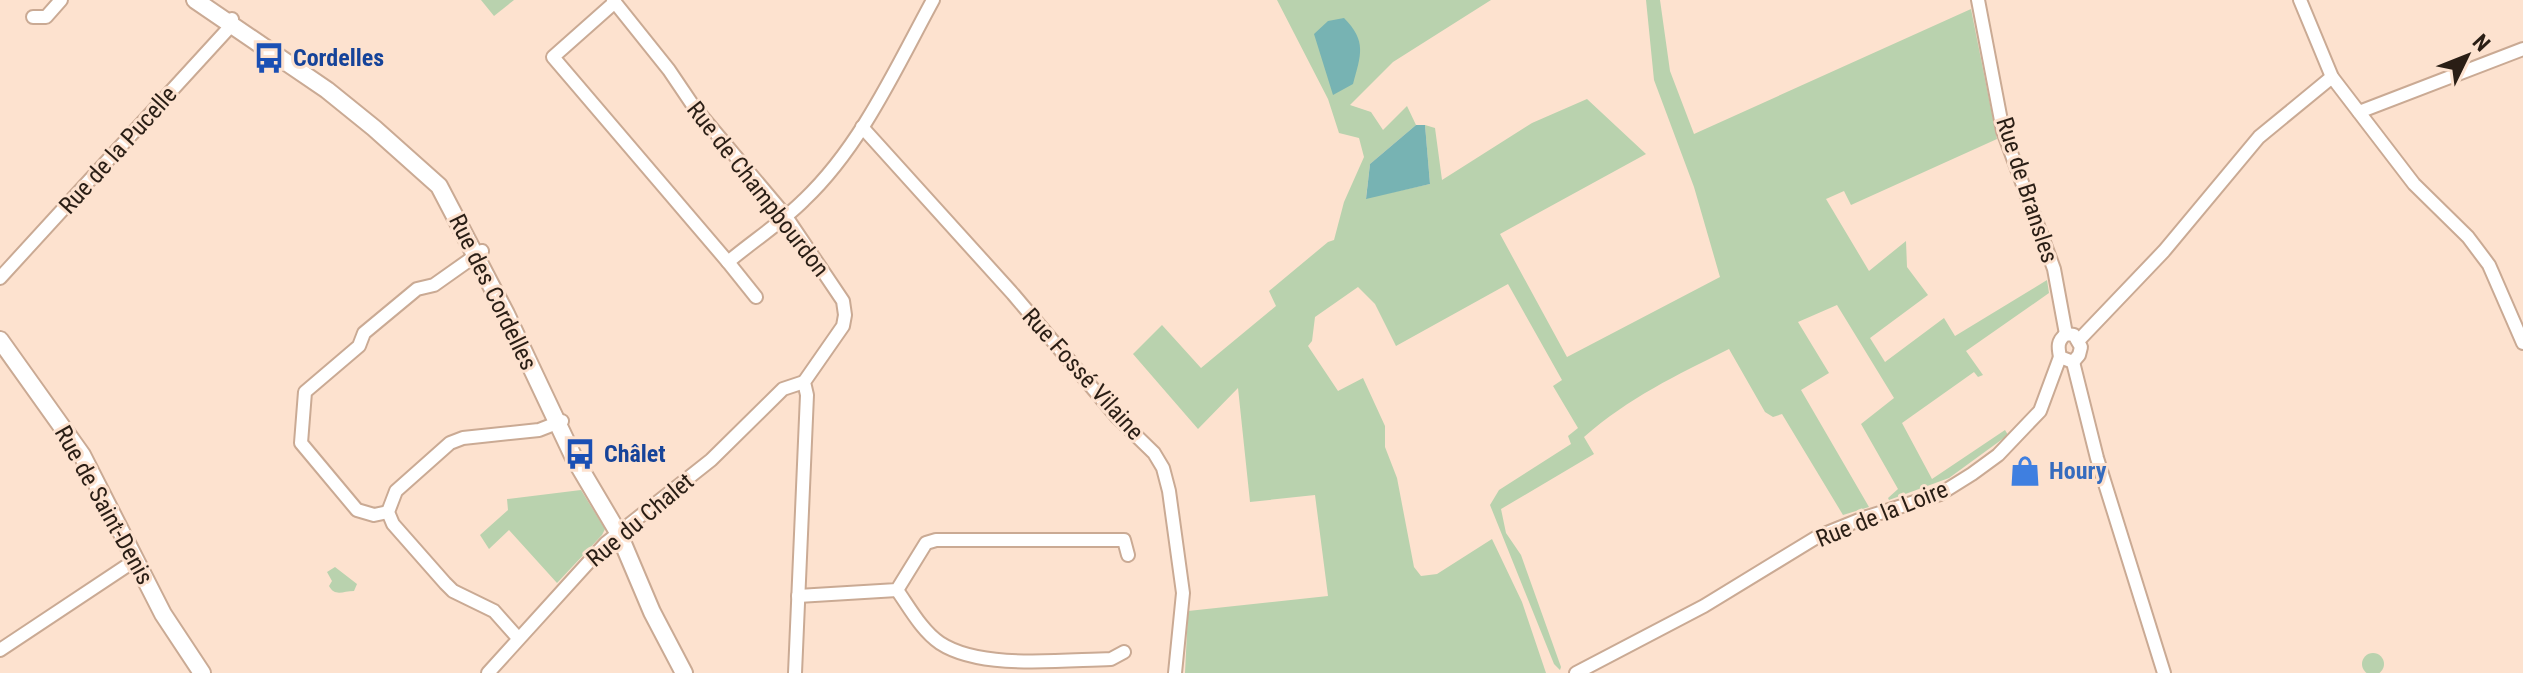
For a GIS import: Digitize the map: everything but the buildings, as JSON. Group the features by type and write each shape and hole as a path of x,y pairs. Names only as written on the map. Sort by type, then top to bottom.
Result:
{"street":[{"path":"33,17 46,17 61,0"},
{"name":"Rue des Cordelles","path":"195,0 213,5 327,90 431,177 448,199 478,253 574,458 619,534 652,612 684,673"},
{"path":"728,262 804,200 862,127 933,0"},
{"name":"Rue de Bransles","path":"1978,0 2003,131 2054,269 2066,334"},
{"path":"2300,0 2332,77 2414,184 2468,237 2489,265 2523,343"},
{"path":"614,1 553,57 756,297"},
{"name":"Rue de Champbourdon","path":"614,1 694,107 785,215 843,301 843,326 804,382"},
{"name":"Rue de la Pucelle","path":"0,278 232,22"},
{"path":"2359,112 2523,49"},
{"path":"2079,340 2164,251 2259,137 2332,77"},
{"name":"Rue Fossé Vilaine","path":"862,127 1013,294 1117,417 1146,444 1163,468 1183,593 1175,673"},
{"path":"388,512 374,515 357,510 301,443 305,392 359,346 364,333 417,289 434,285 478,253"},
{"path":"2066,359 2079,355 2081,347 2079,340 2066,334 2057,346 2066,359 2164,673"},
{"name":"Rue de Saint-Denis","path":"0,340 82,455 163,614 202,673"},
{"name":"Rue de la Loire","path":"1576,673 1704,606 1817,537 1864,518 1940,494 1972,474 1998,455 2040,411 2066,359"},
{"path":"795,673 807,395 804,382"},
{"name":"Rue du Chalet","path":"488,673 606,543 711,460 783,389 804,382"},
{"path":"518,638 494,611 453,591 393,524 388,512 396,491 450,443 463,438 539,430 560,423"},
{"path":"897,590 926,543 936,540 1124,540 1128,555"},
{"path":"0,650 134,561"},
{"path":"798,596 897,590"},
{"path":"897,590 938,642 965,656 1003,660 1111,659 1124,652"}],"green space":[{"path":"481,0 514,0 494,16"},
{"path":"1277,0 1491,0 1393,62 1350,105 1371,112 1383,130 1407,106 1416,125 1370,164 1366,198 1430,184 1425,125 1435,128 1442,180 1532,123 1587,99 1646,154 1500,234 1567,357 1720,277 1694,187 1654,80 1646,0 1660,0 1670,71 1694,134 1971,9 1997,139 1851,205 1844,191 1826,199 1869,271 1906,241 1907,267 1928,295 1870,338 1885,362 1944,318 1955,336 2047,280 2049,293 1966,351 1983,375 1978,377 1974,372 1902,423 1932,479 2005,430 2008,435 1949,478 1889,500 1898,489 1861,424 1894,398 1837,305 1798,322 1829,373 1801,390 1869,507 1843,515 1782,414 1773,417 1765,412 1729,349 1672,378 1618,410 1584,437 1594,454 1501,509 1506,533 1521,555 1560,670 1554,664 1490,505 1499,490 1571,444 1568,436 1578,428 1553,386 1562,380 1508,284 1396,346 1375,304 1358,287 1315,317 1312,341 1308,346 1338,391 1363,378 1385,426 1385,447 1397,478 1414,567 1421,576 1437,574 1492,539 1522,602 1546,673 1185,673 1188,611 1328,596 1315,495 1250,502 1238,388 1198,429 1133,354 1162,325 1201,368 1276,306 1269,291 1334,240 1344,202 1364,157 1359,138 1339,133 1328,99"},
{"path":"581,490 605,529 557,583 509,530 489,549 480,535 508,510 507,499"},
{"path":"335,567 357,584 354,591 337,592 331,589 332,581 327,572"},
{"path":"2373,653 2384,664 2373,675 2362,664"}],"water":[{"path":"1344,18 1359,41 1360,56 1353,84 1333,95 1314,34 1328,21"},
{"path":"1416,125 1425,125 1430,184 1366,199 1370,164"}],"place":[{"name":"Cordelles","path":"269,58"},
{"name":"Châlet","path":"580,454"},
{"name":"Houry","path":"2025,471"}]}
